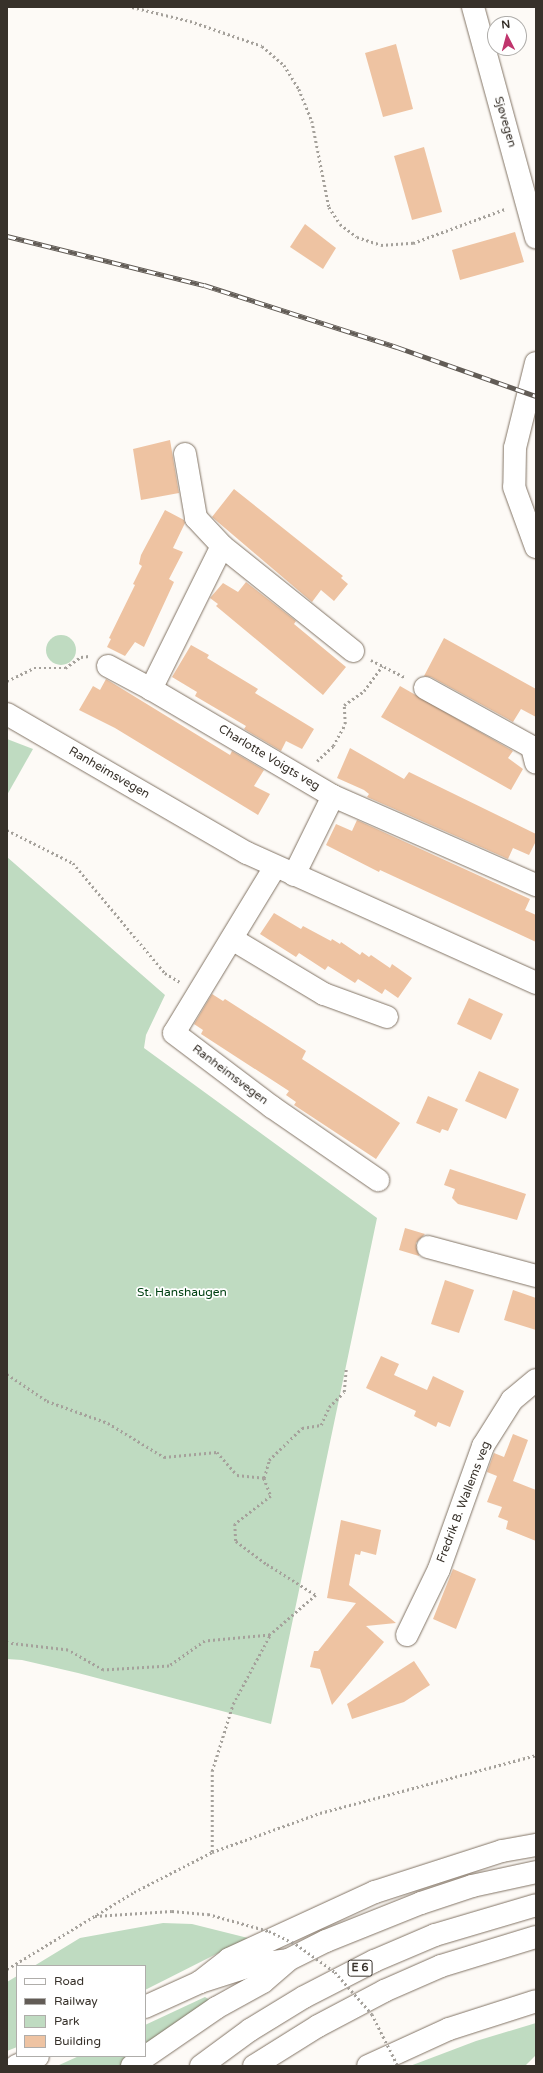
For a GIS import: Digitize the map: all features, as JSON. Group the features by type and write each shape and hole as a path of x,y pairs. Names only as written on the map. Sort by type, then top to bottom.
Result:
{"main road":[{"name":"Sjøvegen","path":"473,7 536,238"},
{"path":"536,363 515,448 514,488 531,519 536,547"},
{"path":"185,454 196,518 222,546 353,651"},
{"path":"151,689 222,546"},
{"name":"Charlotte Voigts veg","path":"108,666 151,689 303,777 332,796 536,884"},
{"path":"425,688 532,747 536,763"},
{"name":"Ranheimsvegen","path":"7,714 285,871 536,983"},
{"path":"285,871 332,796"},
{"name":"Ranheimsvegen","path":"285,871 232,939 197,993 174,1033 272,1107 378,1180"},
{"path":"232,939 324,994 387,1017"},
{"path":"428,1247 536,1276"},
{"name":"Fredrik B. Wallems veg","path":"407,1635 438,1569 483,1446 512,1400 536,1380"},
{"path":"200,1982 229,1959 375,1892 502,1851 536,1845"},
{"path":"146,2056 216,2008 262,1982 288,1960 326,1941 422,1903 472,1886 536,1872"},
{"name":"E 6","path":"201,2066 250,2030 304,1997 374,1961 435,1935 536,1905"},
{"name":"E 6","path":"254,2066 318,2026 384,1991 441,1966 536,1937"},
{"path":"146,2007 200,1982 237,1972 256,1964 288,1960"},
{"path":"368,2066 449,2029 536,2001"},
{"path":"16,2066 36,2057"},
{"path":"132,2066 145,2057"}],"path":[{"path":"132,7 190,21 262,46 284,65 299,89 312,121 329,207 340,224 357,237 381,245 413,243 525,202"},
{"path":"353,651 425,688"},
{"path":"7,681 34,668 65,668 88,655 108,666"},
{"path":"303,777 312,765 333,746 345,724 344,705 364,691 382,666"},
{"path":"7,830 73,863 165,973 197,993"},
{"path":"212,1852 212,1771 233,1704 270,1634 316,1595 267,1564 236,1540 235,1524 271,1496 264,1478 269,1460 302,1428 321,1425 329,1407 344,1392 346,1369"},
{"path":"7,1374 47,1401 108,1423 164,1457 217,1452 237,1475 264,1478"},
{"path":"7,1643 68,1650 103,1670 170,1666 205,1641 270,1634"},
{"path":"7,1969 93,1916 170,1872 212,1852 320,1813 536,1755"},
{"path":"93,1916 140,1912 208,1914 269,1931 296,1944 336,1972 372,2014 398,2066"}],"green space":[{"path":"61,635 67,636 75,644 75,656 67,664 61,665 55,664 47,656 46,650 47,644 55,636"},
{"path":"7,739 33,749 7,795"},
{"name":"St. Hanshaugen","path":"7,857 165,995 146,1035 144,1048 377,1218 271,1724 78,1673 22,1660 7,1659"},
{"path":"163,1923 192,1924 248,1938 146,1989 146,1965 36,1965 80,1938"},
{"path":"16,1977 16,2047 7,2051 7,1982"},
{"path":"205,1997 210,2000 146,2047 146,2025"},
{"path":"536,2023 536,2055 525,2066 410,2066 476,2041"},
{"path":"77,2057 134,2057 121,2066 57,2066"}],"building":[{"path":"396,44 413,109 383,117 365,53"},
{"path":"424,147 442,212 412,220 394,156"},
{"path":"305,224 336,248 323,269 290,247"},
{"path":"515,232 524,262 460,280 452,250"},
{"path":"170,440 179,493 141,500 133,449"},
{"path":"234,489 343,576 341,578 348,584 334,601 321,590 312,602 212,517"},
{"path":"165,510 184,520 185,523 173,548 183,552 169,579 174,582 144,647 135,642 125,656 107,647 111,639 109,638 135,585 133,584 142,566 139,564 141,555"},
{"path":"246,582 296,621 294,624 346,667 323,695 216,606 218,604 210,598 223,583 238,592"},
{"path":"444,638 536,689 536,717 521,709 513,722 431,677 424,676"},
{"path":"191,645 209,655 207,658 258,689 255,693 314,729 302,749 286,741 281,751 244,729 246,726 195,696 197,692 172,677"},
{"path":"106,679 230,755 232,751 264,770 254,786 270,794 258,815 115,728 79,710 93,686 100,690"},
{"path":"400,686 513,751 508,758 523,769 511,790 381,717"},
{"path":"350,748 404,779 409,772 536,834 536,841 529,855 513,848 508,859 367,797 369,794 364,790 337,778"},
{"path":"357,820 530,899 525,910 536,915 536,942 380,870 379,872 326,845 336,824 352,831"},
{"path":"274,913 301,929 303,926 331,941 332,939 340,944 341,942 360,955 362,952 369,957 371,955 390,968 392,964 412,978 398,998 385,989 382,994 358,979 355,983 328,966 325,970 299,953 296,957 260,934"},
{"path":"212,994 223,1001 225,999 306,1051 302,1059 400,1123 376,1159 294,1105 296,1102 286,1095 289,1091 201,1034 203,1030 194,1024"},
{"path":"469,998 503,1014 491,1040 457,1024"},
{"path":"479,1071 519,1089 506,1119 465,1101"},
{"path":"428,1096 458,1109 448,1131 442,1129 440,1133 416,1123"},
{"path":"450,1169 526,1194 517,1220 458,1204 452,1198 455,1189 444,1185"},
{"path":"405,1228 425,1234 416,1243 419,1256 399,1250"},
{"path":"445,1280 474,1290 459,1333 431,1324"},
{"path":"513,1290 536,1298 536,1330 504,1320"},
{"path":"381,1356 399,1364 394,1375 427,1390 433,1376 464,1391 450,1427 438,1422 436,1427 414,1416 416,1411 366,1388"},
{"path":"513,1434 528,1440 513,1481 536,1490 536,1541 506,1529 508,1521 498,1517 502,1507 487,1502 497,1476 487,1472 494,1453 504,1457"},
{"path":"341,1520 381,1530 376,1555 361,1551 360,1555 355,1554 349,1585 396,1623 366,1626 384,1642 332,1705 320,1669 310,1667 314,1651 318,1651 356,1603 327,1598"},
{"path":"453,1569 476,1579 456,1629 433,1619"},
{"path":"414,1661 430,1685 404,1702 352,1719 347,1704"}],"railway":[{"path":"7,236 204,285 397,347 536,396"}]}
